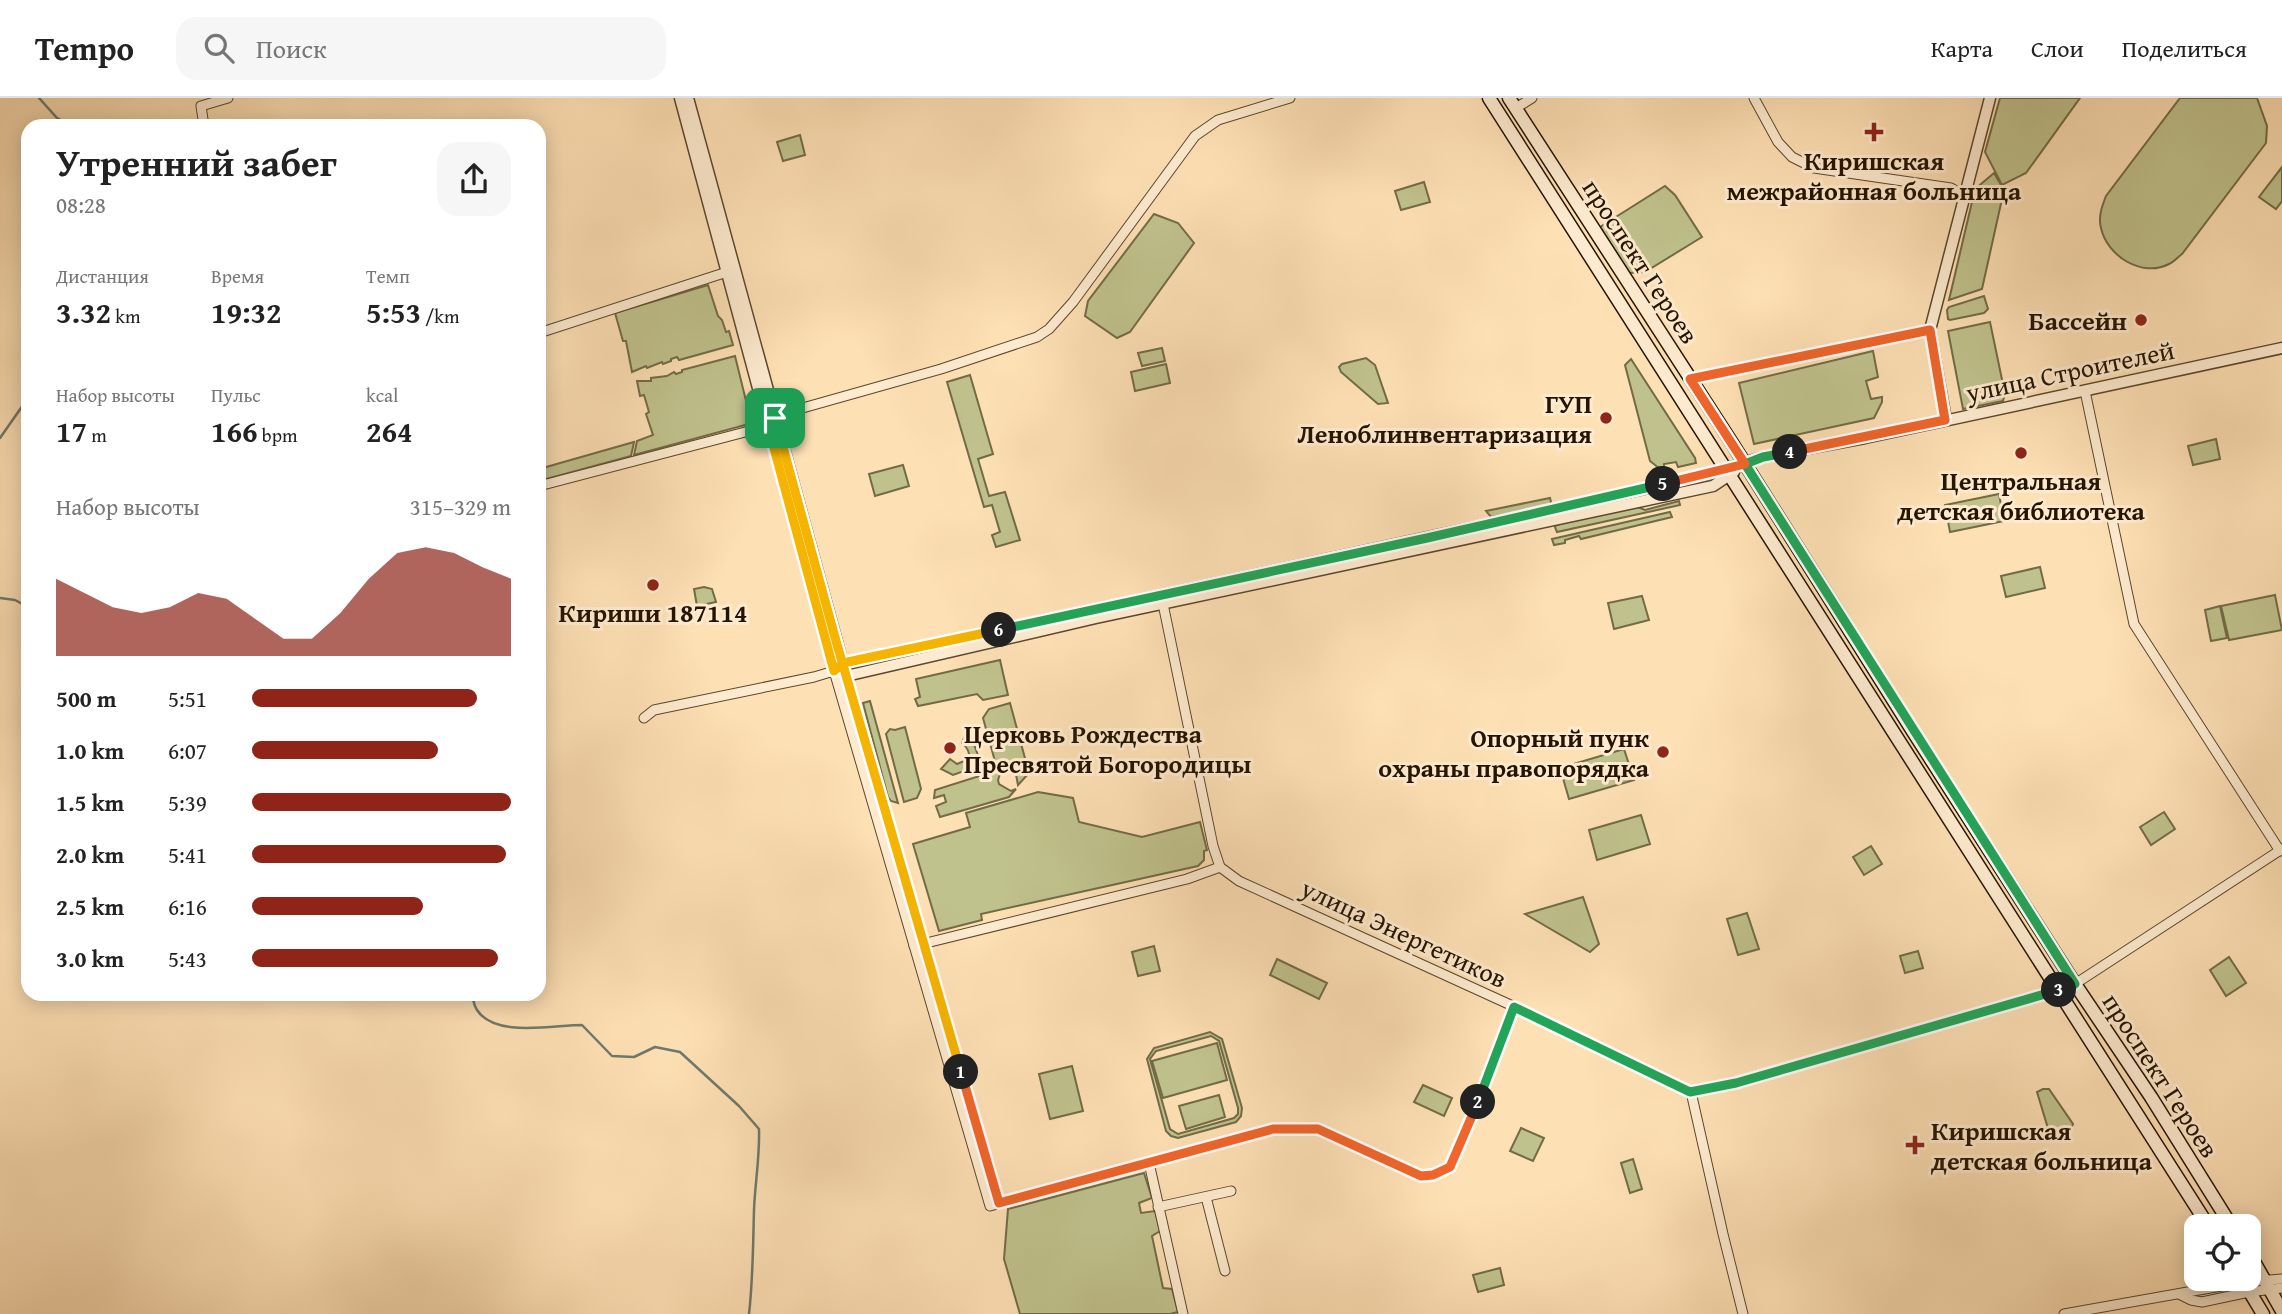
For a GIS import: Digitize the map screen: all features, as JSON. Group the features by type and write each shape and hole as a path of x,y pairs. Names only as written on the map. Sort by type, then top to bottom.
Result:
{"main road":[{"name":"проспект Героев","path":"1489,98 2201,1214"},
{"name":"проспект Героев","path":"1513,103 2224,1214"},
{"path":"2261,1271 2272,1286 2282,1311"},
{"path":"2249,1291 2263,1314"}],"street":[{"path":"203,119 201,106 228,98"},
{"path":"680,98 771,420"},
{"path":"688,98 838,667 994,1205 1273,1129 1318,1129 1421,1176 1433,1175 1450,1167 1514,1007"},
{"path":"546,484 749,431 792,411 941,369 1037,337 1049,329 1073,302 1195,136 1218,120 1290,98"},
{"path":"1513,103 1532,98"},
{"path":"1754,98 1778,142 1792,157 1814,168 1951,188 1964,196"},
{"path":"1945,420 1930,330 1990,98"},
{"path":"546,330 727,272"},
{"path":"1690,379 1930,330"},
{"name":"улица Строителей","path":"846,676 1162,599 1727,472 1763,457 2282,348"},
{"path":"1744,1314 1690,1092 1736,1083 2075,984 2281,850 2134,624 2085,391"},
{"path":"919,945 1187,879 1220,867 1213,846 1162,599"},
{"name":"улица Строителей","path":"644,718 654,710 838,667 1162,599"},
{"path":"838,667 846,676 919,945"},
{"name":"улица Энергетиков","path":"1220,867 1239,881 1514,1007 1690,1092"},
{"path":"1149,1163 1183,1314"},
{"path":"1158,1207 1231,1191"},
{"path":"1206,1197 1225,1271"},
{"path":"2272,1286 2282,1279"},
{"path":"2064,1314 2199,1291"}],"green space":[{"path":"2000,98 2080,98 2026,173 2002,185 1985,152"},
{"path":"2180,98 2257,98 2267,126 2266,143 2182,254 2159,268 2137,266 2127,262 2110,247 2100,224 2102,208 2106,196"},
{"path":"800,135 805,155 783,161 777,142"},
{"path":"2282,167 2282,201 2276,209 2259,197"},
{"path":"1994,173 2004,190 1982,289 1949,300 1975,189"},
{"path":"1424,182 1430,202 1401,210 1395,191"},
{"path":"1665,186 1675,195 1702,237 1645,272 1629,273 1600,227"},
{"path":"1154,214 1178,223 1194,243 1130,332 1117,338 1085,316 1088,301"},
{"path":"708,285 718,316 726,332 729,331 733,345 679,360 677,357 663,364 662,362 647,368 646,366 632,372 626,341 623,341 615,313"},
{"path":"1984,296 1988,309 1984,313 1948,319 1949,307"},
{"path":"1990,322 2005,394 2003,401 1963,409 1948,331"},
{"path":"1162,348 1165,361 1142,366 1138,353"},
{"path":"1873,351 1878,377 1866,381 1871,399 1882,397 1874,418 1754,444 1739,383"},
{"path":"735,356 751,421 749,424 634,455 637,441 653,435 646,414 649,412 644,395 640,396 637,381 651,381 651,378 667,376 674,372 676,374"},
{"path":"1366,358 1375,365 1388,403 1378,404 1341,372 1339,367 1342,364"},
{"path":"1631,359 1696,463 1678,467 1676,462 1664,464 1664,468 1660,469 1650,461 1625,365"},
{"path":"1166,364 1170,383 1135,391 1131,372"},
{"path":"970,375 993,454 978,459 989,496 1005,492 1020,540 996,547 992,535 1000,532 992,505 984,507 947,382"},
{"path":"2216,439 2220,459 2193,465 2188,446"},
{"path":"634,442 631,456 546,479 546,467"},
{"path":"903,465 909,486 875,496 869,474"},
{"path":"1999,494 2004,521 1950,532 1945,505"},
{"path":"1550,498 1548,507 1491,517 1486,511"},
{"path":"1679,501 1680,505 1557,532 1555,527 1635,506 1645,510"},
{"path":"1670,512 1672,517 1581,539 1579,536 1565,540 1565,543 1554,545 1552,539"},
{"path":"2040,567 2045,588 2006,597 2001,576"},
{"path":"694,589 712,589 716,602 697,606"},
{"path":"2275,595 2282,630 2229,640 2221,606"},
{"path":"1642,596 1649,620 1614,629 1608,603"},
{"path":"2220,606 2227,638 2211,641 2205,610"},
{"path":"1000,660 1008,695 983,700 977,694 918,706 915,699 920,697 916,679"},
{"path":"870,701 898,803 888,797 863,703"},
{"path":"1010,703 1029,773 1018,785 1015,769 996,765 983,718 989,709"},
{"path":"905,727 921,789 917,798 904,802 886,734 890,729"},
{"path":"970,733 980,761 978,766 953,775 941,769 950,759 957,764 969,759 968,750 962,743"},
{"path":"1624,749 1634,780 1569,799 1560,768"},
{"path":"995,771 1000,774 999,784 1011,791 1016,789 1009,797 940,817 936,806 946,802 944,795 934,798 935,790"},
{"path":"1038,792 1073,798 1079,822 1142,837 1200,822 1207,850 1204,851 1204,860 1198,866 981,914 982,920 939,931 913,844 970,827 966,813"},
{"path":"2164,812 2175,829 2151,845 2140,827"},
{"path":"1641,815 1650,844 1597,860 1589,830"},
{"path":"1871,846 1882,864 1864,875 1853,857"},
{"path":"1583,897 1599,944 1590,952 1525,914"},
{"path":"1747,913 1759,949 1738,955 1727,919"},
{"path":"1154,946 1160,971 1138,976 1132,952"},
{"path":"1918,951 1923,968 1905,973 1900,956"},
{"path":"2229,957 2246,983 2226,996 2210,970"},
{"path":"1277,959 1327,983 1319,999 1270,975"},
{"path":"1210,1032 1222,1039 1242,1108 1241,1116 1236,1122 1178,1138 1171,1136 1166,1131 1147,1059 1154,1048","holes":["1211,1036 1219,1041 1238,1114 1234,1118 1178,1134 1170,1129 1150,1059 1156,1051"]},
{"path":"1217,1043 1227,1080 1163,1098 1152,1061"},
{"path":"1072,1066 1083,1111 1050,1119 1039,1074"},
{"path":"1423,1085 1452,1098 1444,1116 1414,1102"},
{"path":"2049,1089 2073,1124 2070,1132 2058,1139 2050,1135 2037,1092"},
{"path":"1219,1095 1225,1117 1186,1129 1179,1106"},
{"path":"1521,1128 1544,1138 1533,1161 1510,1151"},
{"path":"1633,1159 1642,1189 1630,1193 1621,1163"},
{"path":"1144,1173 1152,1198 1139,1203 1141,1213 1155,1211 1160,1231 1152,1236 1163,1288 1172,1289 1178,1312 1020,1314 1004,1259 1008,1209"},
{"path":"1500,1268 1504,1285 1478,1292 1473,1275"}],"waterway":[{"path":"39,98 59,119"},
{"path":"0,438 21,408"},
{"path":"0,598 21,603"},
{"path":"473,1001 485,1019 510,1027 582,1025 612,1056 634,1057 655,1047 680,1052 739,1106 759,1129 749,1314"}],"place":[{"name":"Киришская межрайонная больница","path":"1874,132"},
{"name":"Бассейн","path":"2141,320"},
{"name":"ГУП Леноблинвентаризация","path":"1606,418"},
{"name":"Центральная детская библиотека","path":"2021,453"},
{"name":"Кириши 187114","path":"653,585"},
{"name":"Церковь Рождества Пресвятой Богородицы","path":"950,748"},
{"name":"Опорный пунк охраны правопорядка","path":"1663,752"},
{"name":"Киришская детская больница","path":"1915,1145"}],"route":[{"path":"775,418 767,422 834,671 843,663 1563,508 1745,464 1690,379 1930,330 1945,420 1763,457 1745,464 2075,984 1736,1083 1690,1092 1514,1007 1450,1167 1433,1175 1421,1176 1318,1129 1287,1128 1273,1129 999,1203 843,663 836,641 775,418"}]}
